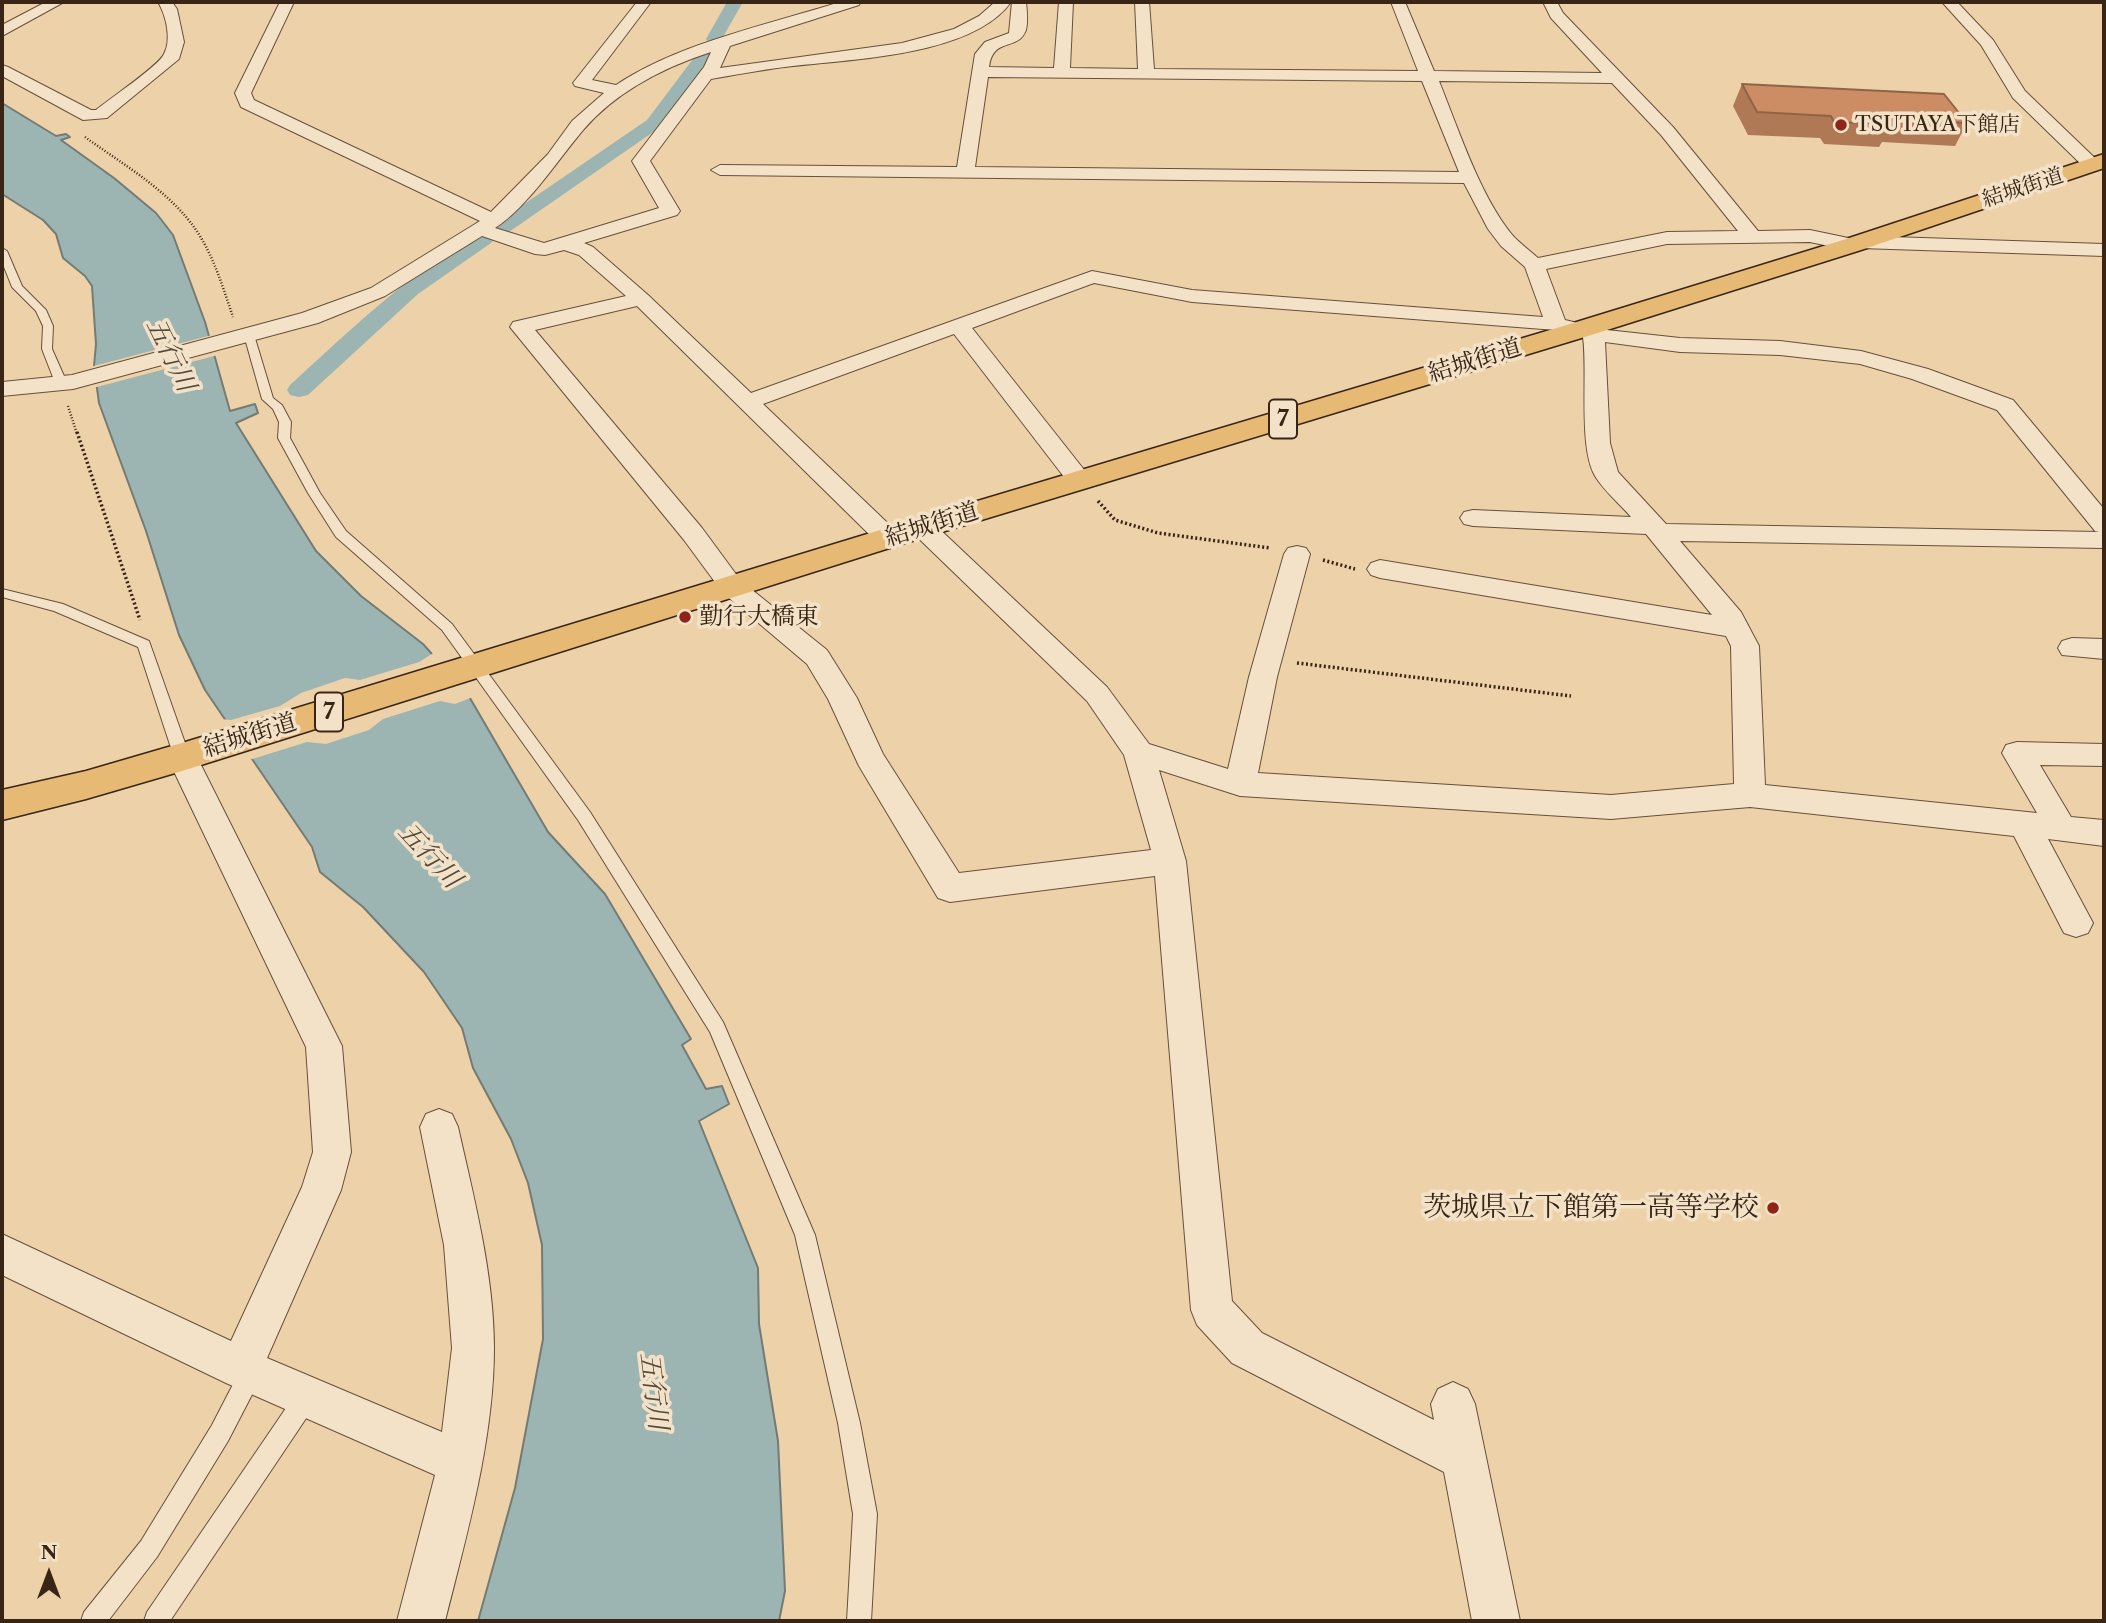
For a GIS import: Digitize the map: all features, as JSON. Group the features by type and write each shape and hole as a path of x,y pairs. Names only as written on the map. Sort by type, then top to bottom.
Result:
{"main road":[{"name":"結城街道","path":"2,805 86,785 190,754 888,538 1857,244 2098,163"}],"street":[{"path":"2,31 57,2"},
{"path":"2,70 89,116 101,114 171,59 176,42 170,9 165,2"},
{"path":"287,2 243,93 247,103 487,225 535,248 545,249 670,211 641,161 706,75 724,43"},
{"path":"619,91 581,83 644,2"},
{"path":"2,389 68,384 310,318 378,292 487,225 554,158 578,125 619,91 657,68 724,43 854,2"},
{"path":"706,75 935,40 989,17 1004,2"},
{"path":"965,172 984,52 1018,35 1019,2"},
{"path":"1062,73 1066,2"},
{"path":"1142,2 1146,74"},
{"path":"1398,2 1470,178 1495,225 1508,242 1534,265 1597,361 1598,443 1606,474 1656,529 1736,628 1745,646 1751,795"},
{"path":"1550,2 1556,15 1667,131 1751,235"},
{"path":"1949,2 1987,43 2019,94 2098,163"},
{"path":"980,72 1616,78"},
{"path":"720,170 1470,178"},
{"path":"1534,265 1667,238 1810,236 1857,244"},
{"path":"565,243 586,251 641,299 888,538"},
{"name":"結城街道","path":"1857,244 2104,250"},
{"path":"747,402 1092,277 1192,296 1576,329 1680,345 1780,348 1861,358 1920,374 2005,405 2104,525"},
{"path":"641,299 521,327 693,534 732,587 817,657 842,698 870,758 950,888 1170,861"},
{"path":"959,326 1080,481"},
{"path":"1473,517 1656,529 2104,540"},
{"path":"923,528 1097,694 1139,752 1170,861 1212,1310 1247,1348 1464,1458"},
{"path":"1240,784 1268,660 1297,554"},
{"path":"1385,570 1736,628"},
{"path":"2072,648 2104,649"},
{"path":"1139,752 1240,784 1611,807 1751,795 2104,833"},
{"path":"2062,829 2017,752 2104,755"},
{"path":"190,754 324,1046 332,1152 321,1190 246,1370"},
{"path":"2024,825 2076,923"},
{"path":"421,1621 461,1464 473,1348 464,1245 439,1127"},
{"path":"2,1254 246,1370 461,1464"},
{"path":"1453,1404 1496,1621"}],"lane":[{"path":"2,251 17,287 41,310 48,326 47,349 68,384"},
{"path":"241,337 268,399 278,407 285,422 284,438 314,493 341,534 446,627 468,669 584,816 717,1028 805,1235 849,1423 865,1514 859,1621"},
{"path":"2,593 58,607 144,644 190,754"},
{"path":"93,1621 149,1549 220,1433 246,1370"},
{"path":"156,1621 307,1396"}],"path":[{"path":"79,133 153,188 190,221 204,244 241,337"},
{"path":"68,384 145,638 144,644"},
{"path":"1080,481 1115,520 1158,533 1297,554 1377,574 1385,570"},
{"path":"1268,660 1571,696"}],"water":[{"name":"五行川","path":"2,103 56,136 66,134 70,137 61,140 114,178 156,213 173,235 205,322 230,411 255,404 258,413 236,423 316,551 361,596 423,644 467,693 548,832 605,894 691,1039 682,1045 706,1089 722,1086 729,1104 699,1121 758,1268 759,1324 778,1441 785,1591 779,1621 478,1621 515,1488 543,1339 542,1245 528,1183 511,1139 473,1068 462,1028 424,972 363,907 320,872 312,847 205,690 179,635 146,531 99,403 94,366 96,344 92,286 85,276 63,258 56,234 43,220 2,194"}],"pier":[{"path":"212,335 218,355 93,388 90,367"},
{"path":"435,652 473,697 455,704 440,701 383,719 369,730 326,744 307,742 249,760 221,719 231,720 280,706 301,693 345,678 360,680 419,662"}],"building":[{"path":"1742,84 1944,94 1967,123 1887,119 1890,124 1834,122 1831,116 1757,112"}],"waterway":[{"path":"714,39 735,2"},
{"path":"502,228 653,124 705,55"},
{"path":"299,390 410,289 458,254 484,239"}],"place":[{"name":"TSUTAYA下館店","path":"1841,125"},
{"name":"勤行大橋東","path":"685,617"},
{"name":"茨城県立下館第一高等学校","path":"1773,1208"}]}
